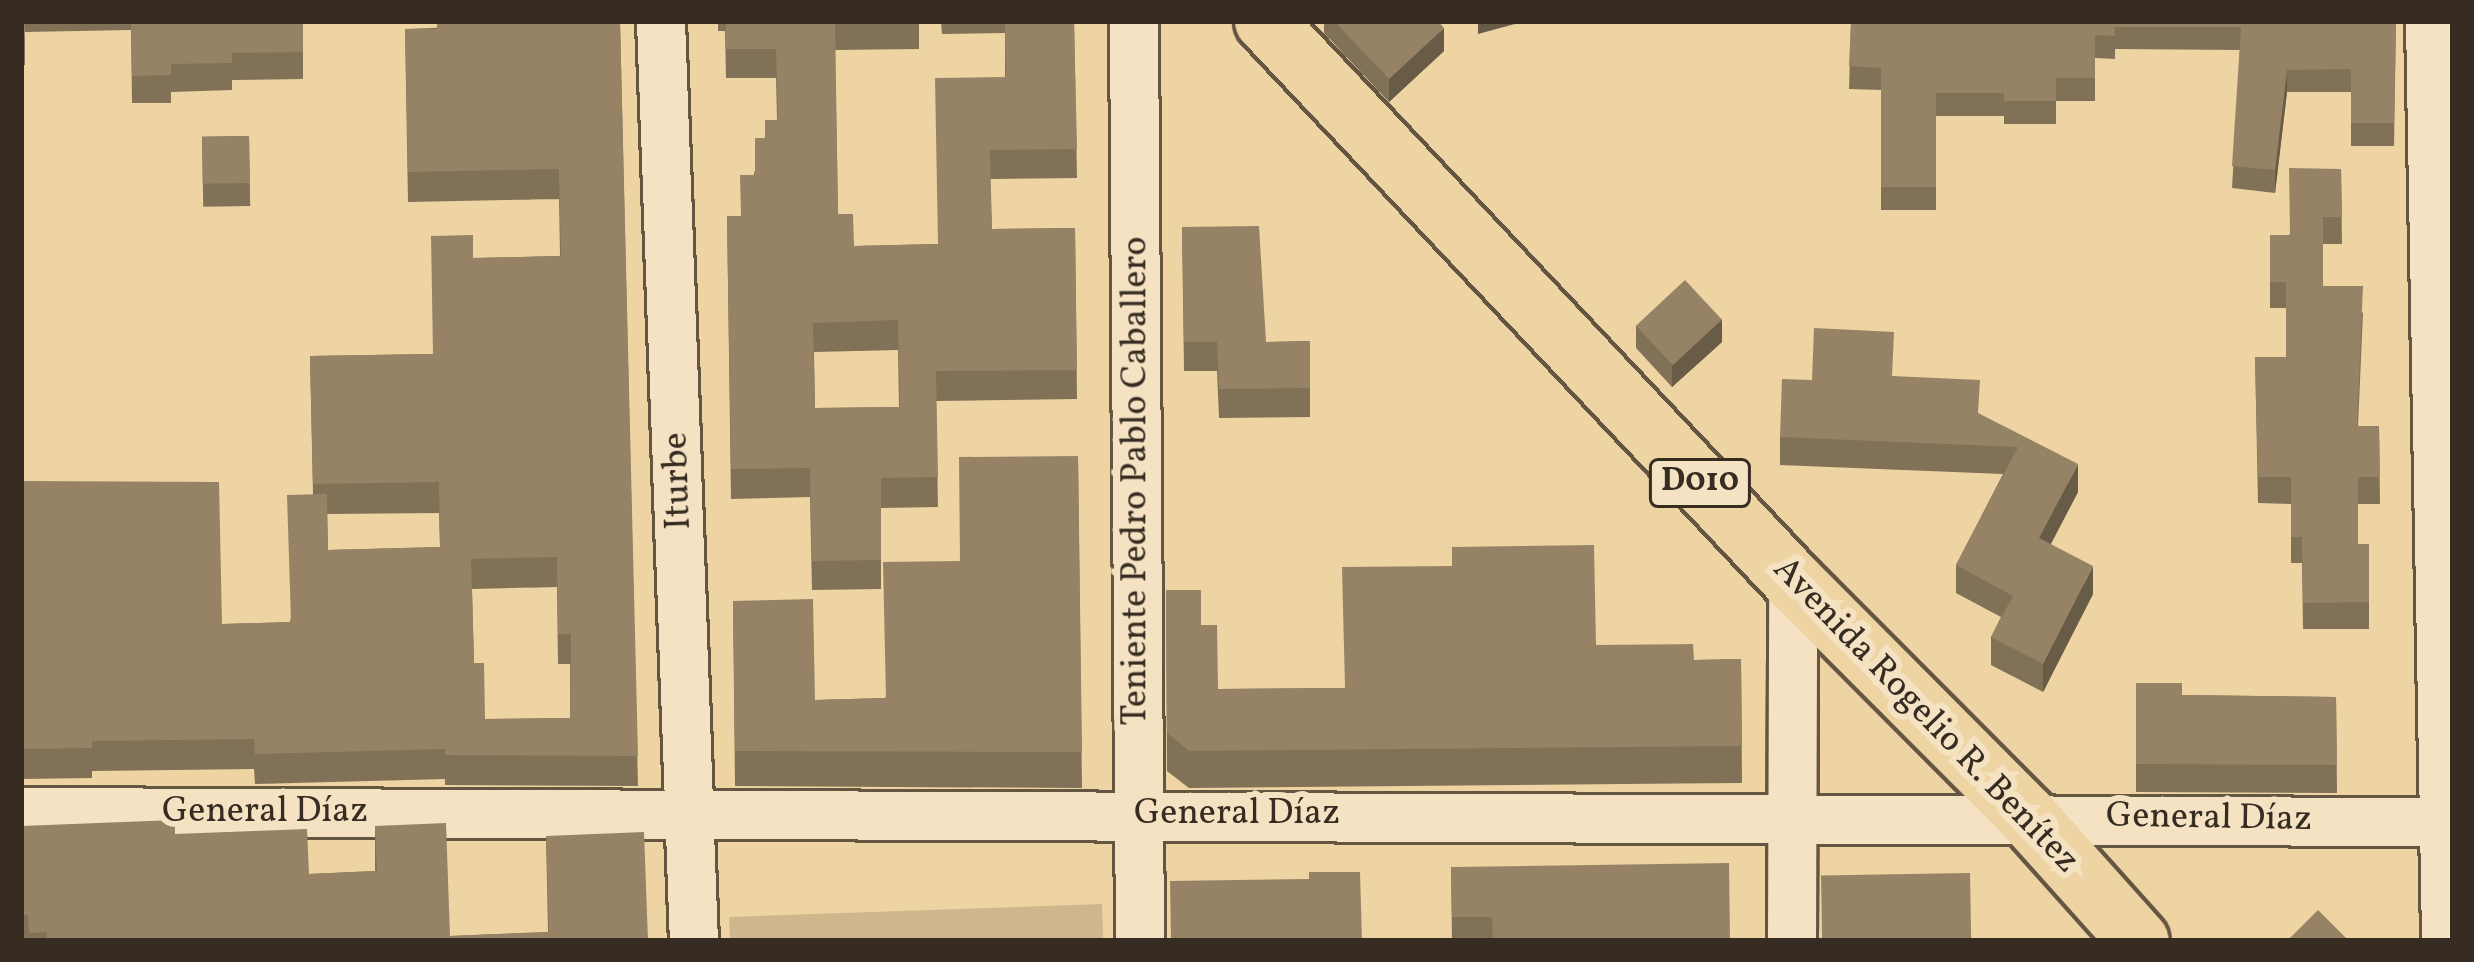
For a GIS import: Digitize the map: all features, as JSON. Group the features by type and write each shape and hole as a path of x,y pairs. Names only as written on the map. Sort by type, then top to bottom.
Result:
{"main road":[{"name":"Avenida Rogelio R. Benítez","path":"1264,21 1793,581 2028,817 2139,941"}],"street":[{"name":"Iturbe","path":"661,21 694,941"},
{"name":"Teniente Pedro Pablo Caballero","path":"1134,21 1140,941"},
{"path":"2429,21 2448,822 2446,941"},
{"path":"1792,941 1793,581"},
{"name":"General Díaz","path":"21,812 2448,822"}],"shaded area":[{"path":"1102,904 1103,941 730,941 729,917"}],"building":[{"path":"131,21 303,21 303,52 232,53 232,63 171,64 171,75 132,76"},
{"path":"437,21 620,21 638,756 445,755 445,749 255,754 254,739 92,741 92,748 21,749 21,481 219,482 222,624 291,622 287,495 327,494 328,550 440,547 439,482 313,484 310,356 433,354 431,236 473,235 473,258 561,256 559,169 408,172 405,29 437,29","holes":["557,557 558,634 571,634 570,718 485,719 484,663 474,663 471,559"]},
{"path":"726,21 835,21 838,214 853,214 854,246 938,244 935,78 1006,77 1005,21 1074,21 1077,149 990,150 992,229 1075,228 1077,370 936,371 938,477 881,478 881,560 812,561 810,468 731,469 727,216 741,216 740,175 755,175 755,138 765,138 765,120 778,120 776,49 726,49","holes":["898,320 900,407 815,408 813,323"]},
{"path":"1334,21 1438,21 1444,28 1389,79"},
{"path":"1851,21 2396,21 2394,123 2351,123 2351,69 2287,70 2275,170 2232,166 2241,27 2114,27 2115,36 2095,35 2095,78 2056,78 2056,101 2004,101 2004,93 1936,93 1936,187 1881,187 1881,68 1849,66"},
{"path":"249,136 250,183 203,184 202,137"},
{"path":"2289,168 2341,169 2342,217 2323,217 2323,286 2363,286 2357,426 2379,426 2380,477 2358,477 2358,544 2369,544 2369,602 2303,603 2302,537 2291,537 2291,477 2258,477 2255,357 2286,357 2286,282 2270,282 2270,235 2290,235"},
{"path":"1259,226 1266,342 1310,341 1310,388 1219,389 1217,342 1184,342 1182,227"},
{"path":"1685,280 1722,319 1673,365 1636,326"},
{"path":"1814,328 1894,332 1892,376 1980,380 1978,413 2078,464 2039,538 2093,566 2043,664 1991,637 2013,596 1956,565 2018,447 1780,437 1782,379 1812,380"},
{"path":"1078,456 1082,752 735,751 733,601 813,599 815,700 886,698 883,562 960,561 959,457"},
{"path":"1594,545 1596,645 1693,644 1694,660 1741,659 1742,746 1189,751 1167,733 1166,590 1201,590 1201,625 1217,625 1218,689 1345,688 1342,567 1452,566 1452,547"},
{"path":"2136,683 2182,683 2182,695 2336,697 2337,765 2136,764"},
{"path":"175,820 175,834 307,829 309,874 377,871 375,826 446,823 450,936 549,932 546,836 644,832 648,941 47,941 47,932 29,933 28,915 21,916 21,826"},
{"path":"1729,863 1730,941 1493,941 1492,917 1452,917 1451,867"},
{"path":"1309,872 1360,872 1362,941 1171,941 1170,881 1309,879"},
{"path":"1970,873 1971,941 1822,941 1821,876"},
{"path":"2318,910 2349,941 2287,941"}]}
